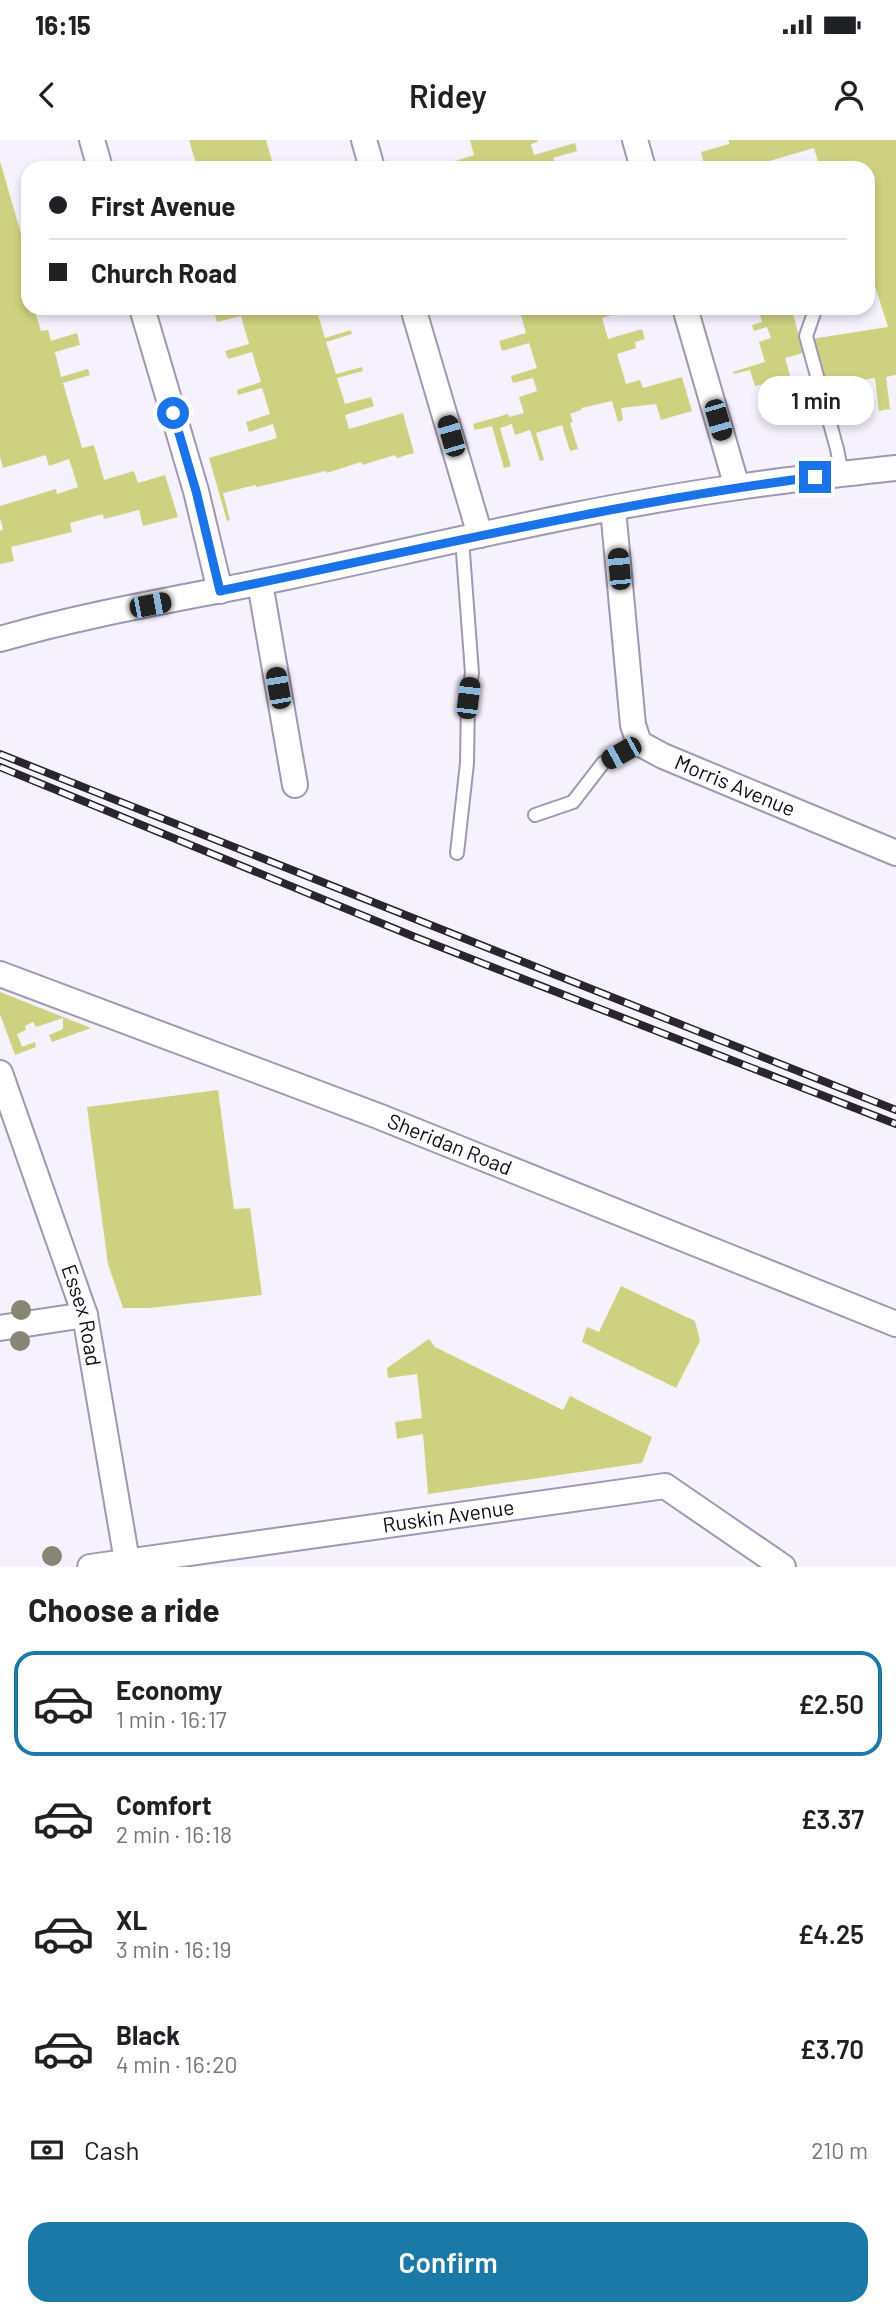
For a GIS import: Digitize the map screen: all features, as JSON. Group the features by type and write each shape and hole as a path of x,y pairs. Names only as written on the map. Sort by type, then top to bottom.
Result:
{"street":[{"path":"92,140 98,161"},
{"path":"364,140 370,161"},
{"path":"635,140 641,161"},
{"path":"144,315 196,491 220,591"},
{"path":"415,315 471,537"},
{"path":"687,315 737,487"},
{"path":"0,639 55,623 613,509 737,487 896,468"},
{"path":"613,509 633,725 639,743"},
{"path":"260,583 295,785"},
{"path":"0,626 55,623"},
{"name":"Morris Avenue","path":"639,743 663,756 896,853"},
{"name":"Sheridan Road","path":"0,974 378,1116 896,1324"},
{"name":"Essex Road","path":"0,1073 85,1315 128,1564"},
{"path":"0,1328 85,1315"},
{"name":"Ruskin Avenue","path":"90,1567 128,1564 665,1486 783,1567"}],"lane":[{"path":"813,315 806,336 842,474"},
{"path":"457,853 467,763 468,698 472,673 471,537"},
{"path":"535,815 573,802 603,763 639,743"}],"green space":[{"path":"189,140 266,140 272,161 195,161"},
{"path":"470,140 537,140 538,142 531,144 534,155 575,143 577,151 553,158 554,161 455,161 474,155"},
{"path":"729,140 896,140 896,375 886,377 890,409 879,411 875,378 842,383 845,409 835,410 811,339 888,327 875,286 875,161 818,161 814,148 769,161 703,161 701,152 729,144"},
{"path":"0,161 21,234 21,315 36,315 41,331 48,330 51,341 77,333 80,345 55,352 61,377 88,369 90,375 63,383 82,448 94,445 104,480 134,471 138,483 165,475 178,517 143,526 139,510 104,519 103,514 70,523 72,532 11,547 14,561 0,564 0,531 3,529 0,506 56,489 57,494 78,487 69,459 49,466 46,455 3,468 0,457"},
{"path":"215,315 318,315 325,338 351,330 352,334 326,342 336,374 362,367 363,371 337,378 345,404 371,397 374,406 345,415 349,429 403,413 414,453 223,493 230,520 227,521 209,458 277,438 273,424 249,432 246,422 270,414 262,388 238,395 237,390 261,382 252,352 228,359 225,351 249,344 241,316 217,322"},
{"path":"521,315 612,315 602,318 608,339 642,329 645,339 635,342 636,348 617,354 626,384 640,380 643,388 682,377 692,411 661,420 656,404 621,408 623,420 618,422 612,401 581,408 570,414 578,449 570,451 562,425 536,433 544,460 540,461 530,430 515,435 512,424 500,428 511,466 504,468 492,426 475,430 473,424 508,414 509,417 524,413 519,397 537,391 533,378 513,383 511,376 537,368 529,343 502,351 499,341 526,333"},
{"path":"760,315 794,315 803,353 785,358 794,389 776,392 772,382 755,386 750,370 734,374 733,372 765,362 759,342 771,338 767,327 754,331 752,325 762,322"},
{"path":"0,992 91,1028 52,1042 49,1035 63,1029 63,1018 36,1027 33,1022 25,1026 26,1030 17,1034 22,1047 35,1042 36,1047 15,1055 0,1014"},
{"path":"218,1090 234,1209 250,1208 262,1295 150,1308 123,1308 108,1264 87,1107"},
{"path":"621,1286 695,1321 700,1341 676,1388 582,1342 587,1327 599,1332"},
{"path":"429,1339 435,1347 563,1410 570,1396 652,1437 642,1463 428,1494 423,1434 397,1439 395,1422 422,1418 417,1374 388,1378 387,1368"}],"railway":[{"path":"0,754 896,1110"},
{"path":"0,767 415,937 896,1124"}],"route":[{"path":"173,413 196,491 220,591 659,500 815,477"}]}
